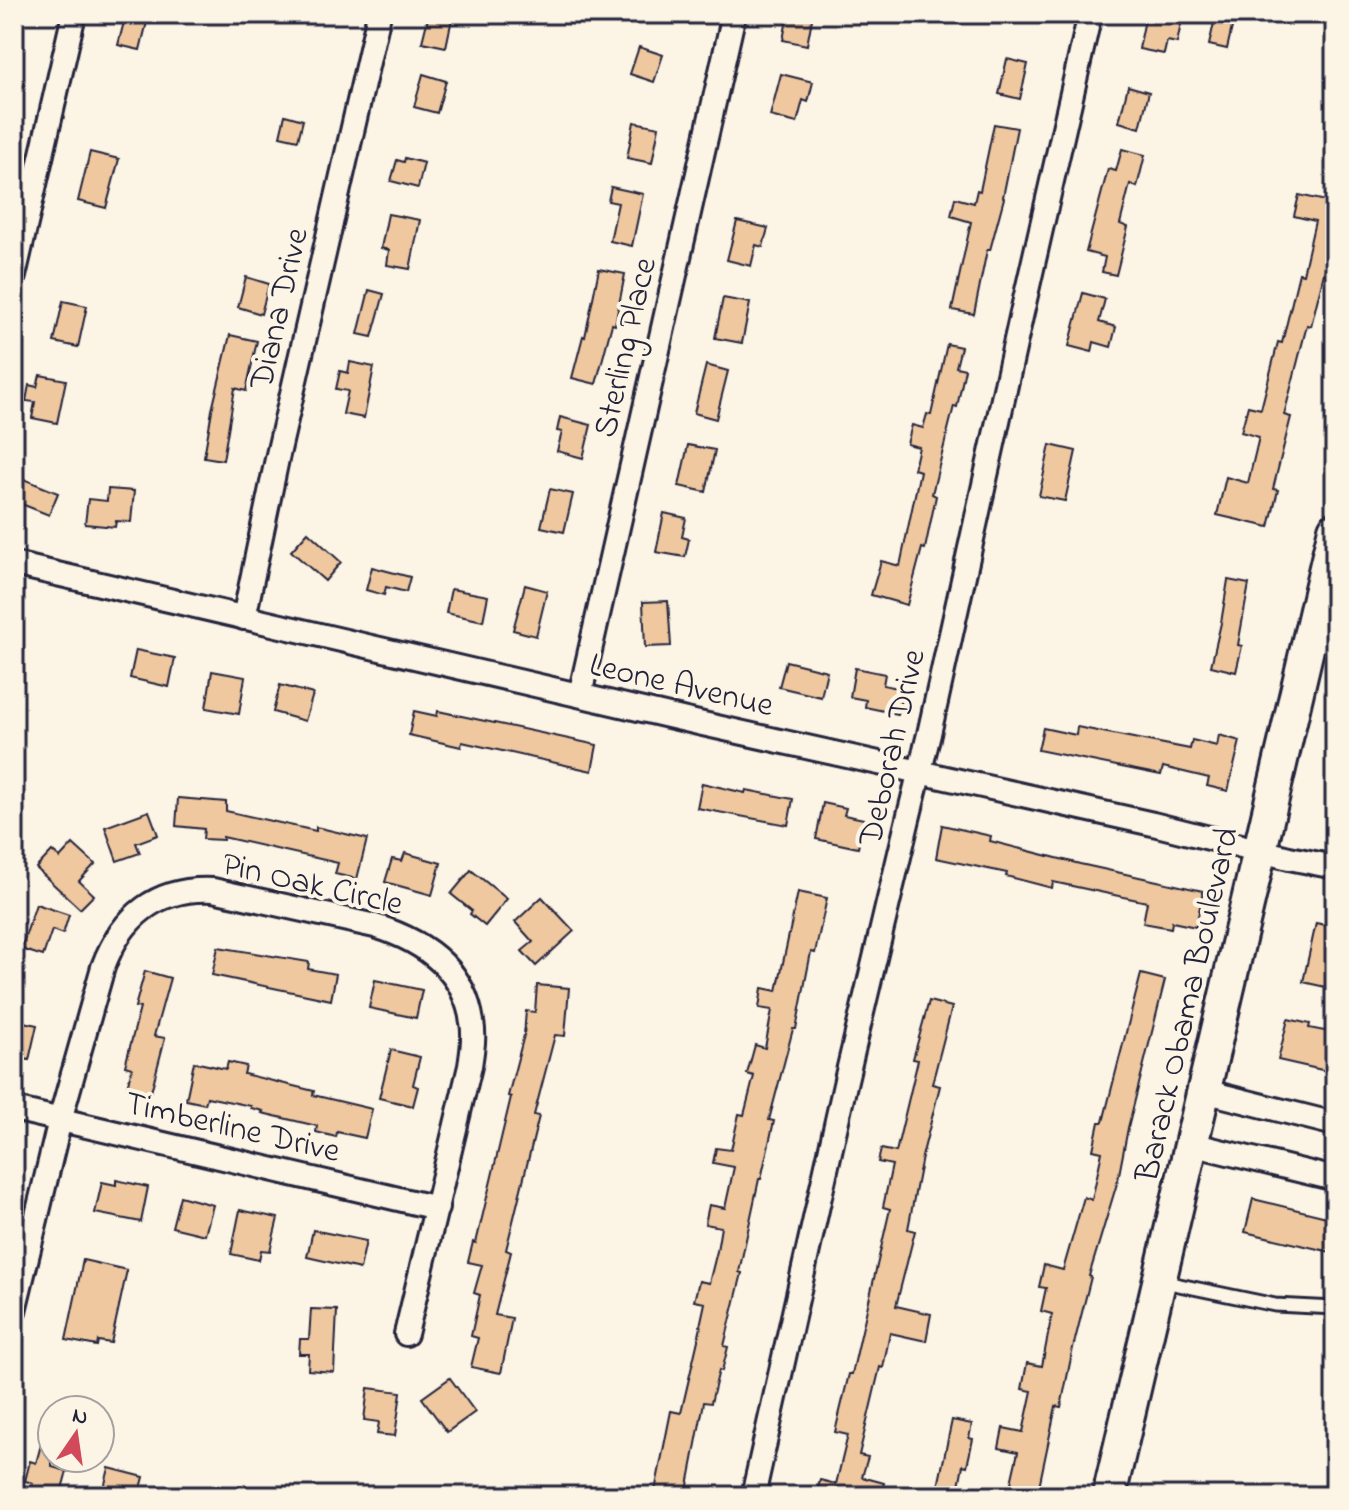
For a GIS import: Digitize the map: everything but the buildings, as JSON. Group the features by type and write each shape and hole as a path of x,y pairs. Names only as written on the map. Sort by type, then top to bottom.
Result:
{"main road":[{"name":"Barack Obama Boulevard","path":"1109,1496 1335,529"}],"street":[{"path":"14,276 74,14"},
{"name":"Diana Drive","path":"244,618 277,459 379,14"},
{"name":"Sterling Place","path":"580,695 734,14"},
{"name":"Deborah Drive","path":"753,1496 1090,14"},
{"name":"Leone Avenue","path":"14,564 1335,867"},
{"name":"Pin Oak Circle","path":"14,1311 60,1120 110,948 130,920 161,898 194,889 213,890 400,934 423,947 454,974 467,1003 473,1023 470,1066 406,1334"},
{"path":"1204,1091 1335,1124"},
{"name":"Timberline Drive","path":"14,1109 437,1208"},
{"path":"1191,1144 1335,1179"}],"lane":[{"path":"1159,1281 1275,1305 1335,1308"}]}
